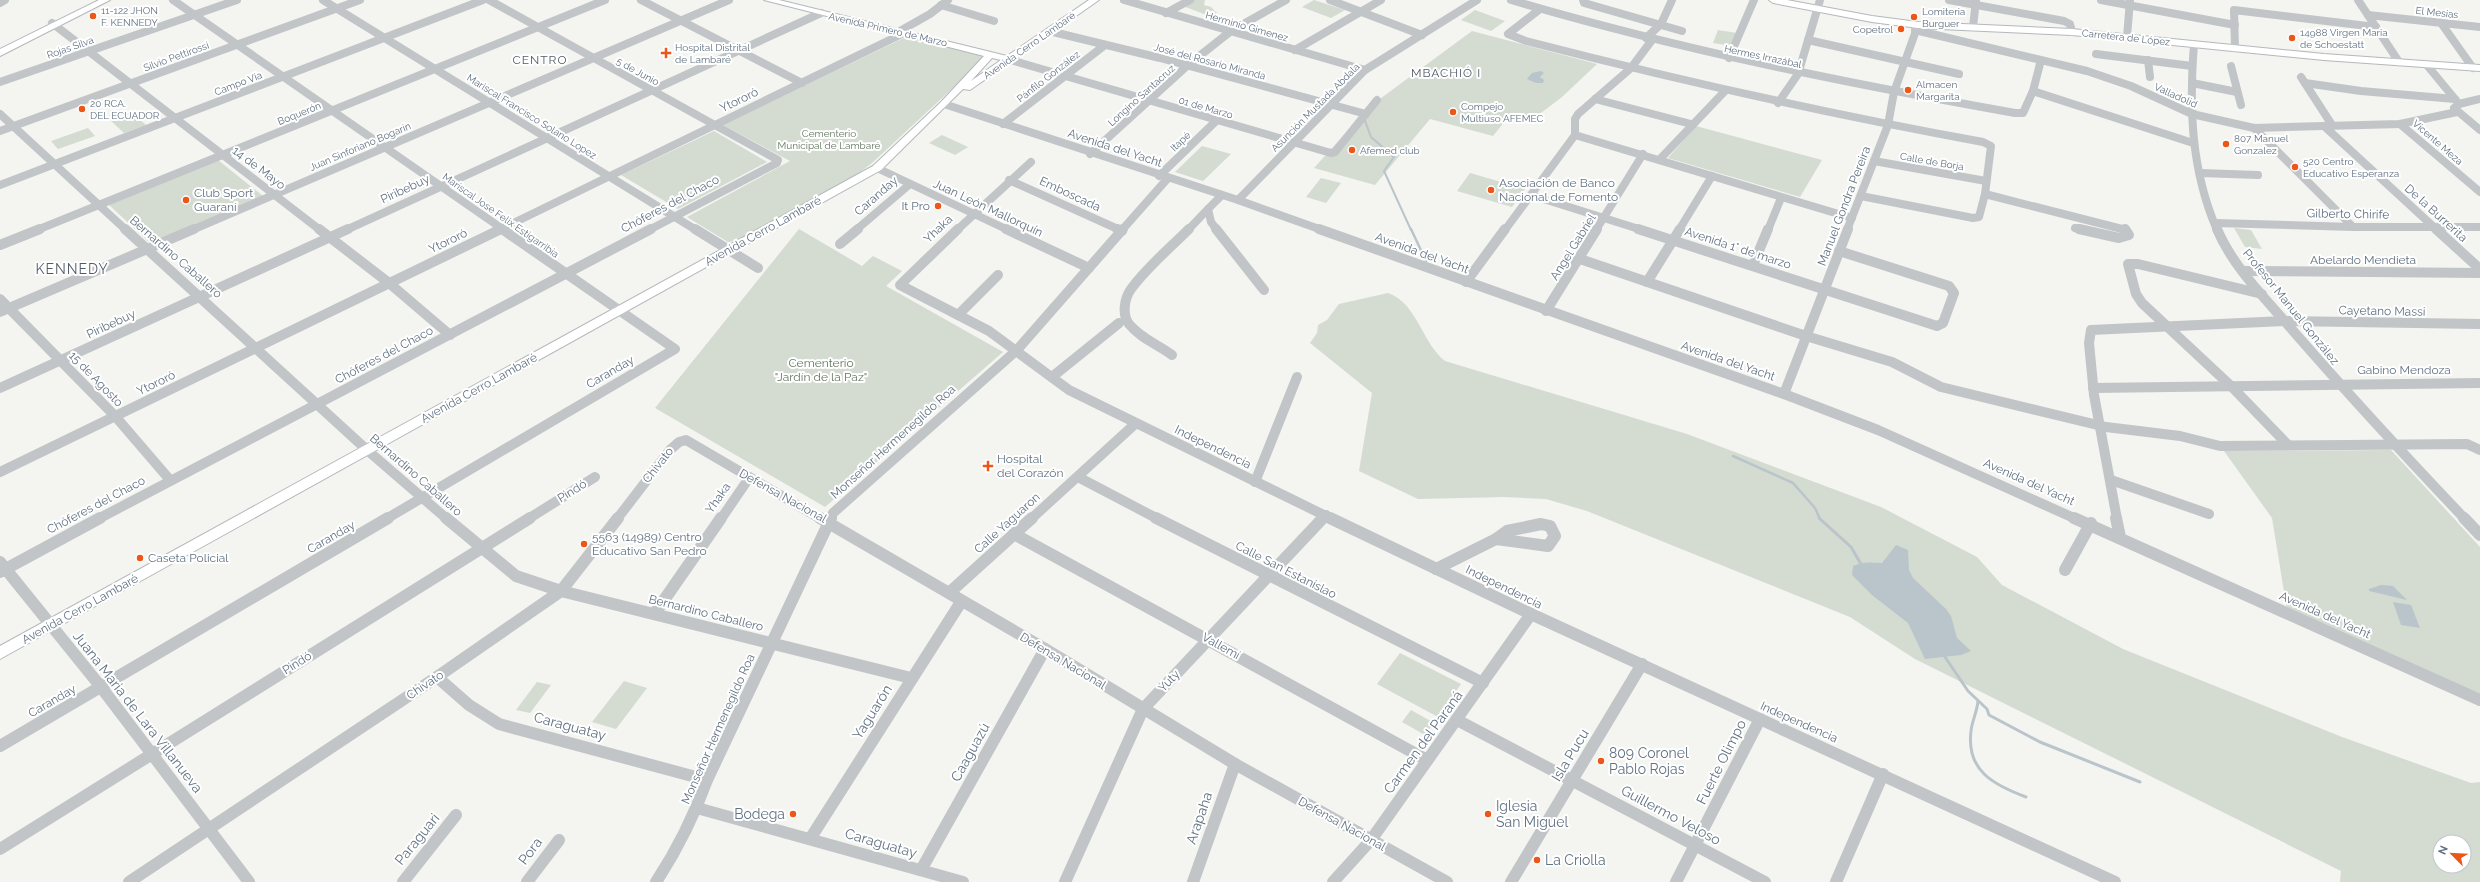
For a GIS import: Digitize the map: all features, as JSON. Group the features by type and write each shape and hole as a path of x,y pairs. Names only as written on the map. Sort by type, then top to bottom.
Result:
{"main road":[{"path":"0,53 98,0"},
{"path":"0,49 106,0"},
{"name":"Avenida Primero de Marzo","path":"768,0 903,32 1007,59"},
{"name":"Avenida Cerro Lambaré","path":"944,104 1049,30 1095,0"},
{"name":"Carretera de López","path":"1773,0 1917,28 1973,27 2072,32 2235,48 2477,68"},
{"name":"Avenida Cerro Lambaré","path":"0,653 877,168 944,104 990,55"}],"street":[{"path":"0,3 4,0"},
{"name":"Mariscal Jose Felix Estigarribia","path":"173,0 674,349"},
{"name":"Rojas Silva","path":"0,82 237,0"},
{"name":"Mariscal Francisco Solano Lopez","path":"323,0 758,268"},
{"name":"Silvio Pettirossi","path":"0,131 360,0"},
{"name":"Campo Vía","path":"0,185 483,0"},
{"name":"5 de Junio","path":"489,0 778,160"},
{"name":"Boquerón","path":"0,245 605,0"},
{"path":"641,0 802,83"},
{"name":"Juan Sinforiano Bogarín","path":"4,310 729,0"},
{"name":"Herminio Gimenez","path":"1124,0 1365,70"},
{"path":"1166,13 1190,0"},
{"name":"Longino Santacruz","path":"1090,154 1188,65 1231,31 1286,0"},
{"path":"1330,0 1422,35"},
{"path":"1295,50 1382,0"},
{"name":"Asunción Mustada Abdala","path":"1238,200 1329,105 1365,70 1477,0"},
{"name":"Hermes Irrazábal","path":"1511,0 1520,1 1540,9 1578,8 1649,39 1798,74 1894,92 2015,113 2023,113 2033,91"},
{"path":"1602,7 1607,0"},
{"path":"1466,282 1575,135 1575,119 1578,114 1631,68 1649,39 1661,24 1672,0"},
{"path":"1729,58 1754,0"},
{"path":"1778,103 1798,74 1816,9 1820,0"},
{"path":"1949,0 1976,2 2064,21 2070,24 2072,32"},
{"path":"2101,0 2129,3 2235,25"},
{"path":"2358,0 2399,62"},
{"path":"944,2 994,21"},
{"name":"Ytororó","path":"0,472 802,83 903,32 944,2"},
{"path":"1973,27 1976,2"},
{"path":"2127,38 2129,3"},
{"path":"1578,8 1602,7 1682,31"},
{"path":"1540,9 1508,34 1526,41 1725,91 1888,126 1988,143 1991,146 1981,214 1973,218 1861,196"},
{"path":"2235,48 2234,10 2376,27"},
{"name":"Piribebuy","path":"0,388 821,13"},
{"name":"El Mesias","path":"2368,15 2480,27"},
{"path":"2441,23 2477,68"},
{"name":"14 de Mayo","path":"54,24 328,238 389,283 450,335"},
{"name":"Valladolid","path":"1917,28 2087,71 2130,86 2192,114 2238,126 2254,128 2400,124 2480,99"},
{"name":"Manuel Gondra Pereira","path":"1784,394 1888,126 1894,92 1917,28"},
{"name":"José del Rosario Miranda","path":"1049,30 1188,65 1366,114"},
{"path":"1808,40 1959,74"},
{"name":"Profesor Manuel González","path":"2194,44 2192,66 2192,143 2206,198 2220,236 2262,294 2337,383 2480,535"},
{"name":"Pánfilo González","path":"1003,124 1106,45"},
{"path":"2096,54 2192,66"},
{"name":"01 de Marzo","path":"1007,59 1327,153 1335,152 1377,100"},
{"path":"2041,60 2033,91 2192,143"},
{"path":"2148,60 2150,77"},
{"path":"2426,64 2457,105 2480,130"},
{"path":"2231,66 2237,92 2242,104"},
{"name":"De la Burrerita","path":"2457,105 2361,91 2303,80 2328,126 2432,227 2480,269"},
{"path":"2192,83 2237,92"},
{"path":"1660,159 1691,124 1725,91"},
{"path":"1594,99 1691,124"},
{"name":"Avenida del Yacht","path":"944,104 1090,154 1221,196 1238,200 1546,311 1784,394 1903,440 2480,700"},
{"name":"Bernardino Caballero","path":"0,114 98,205 202,296 367,450 424,497 480,548 516,576 561,591 655,613 911,678"},
{"name":"Itapé","path":"1159,176 1216,121"},
{"name":"Vicente Meza","path":"2400,124 2480,192"},
{"path":"2254,128 2353,227"},
{"path":"1575,135 1660,159 1781,198 1852,218"},
{"name":"Angel Gabriel","path":"1546,311 1580,259 1643,154"},
{"name":"Chóferes del Chaco","path":"2,568 775,165 778,160"},
{"name":"Calle de Borja","path":"1874,161 1986,181"},
{"name":"Yhaka","path":"900,284 1009,180 1031,162"},
{"name":"Juan León Mallorquín","path":"877,168 1089,268"},
{"path":"2200,173 2258,175"},
{"path":"1647,282 1712,176"},
{"name":"Monseñor Hermenegildo Roa","path":"656,882 674,854 698,808 707,780 828,522 834,513 848,498 1017,350 1168,178"},
{"name":"Emboscada","path":"1009,180 1122,231"},
{"name":"Caranday","path":"840,244 910,184"},
{"path":"1985,194 2119,227 2128,231 2129,235 2119,238 2075,228"},
{"name":"Avenida 1° de marzo","path":"1531,195 1753,265 1824,290 1937,326 1943,323 1954,293 1944,284 1839,251"},
{"path":"1172,355 1162,346 1135,333 1129,327 1125,314 1126,302 1130,290 1221,196"},
{"path":"1753,265 1781,198"},
{"path":"1208,209 1211,222 1264,290"},
{"name":"Gilberto Chirife","path":"2216,223 2353,227 2480,227"},
{"path":"1580,259 1806,336 1892,362 1941,387 2097,424 2144,433 2180,436 2220,446 2467,444 2480,450"},
{"path":"2262,294 2131,262 2128,264 2136,294 2164,325 2232,387 2288,446"},
{"name":"Abelardo Mendieta","path":"2245,271 2480,273"},
{"path":"958,315 998,275"},
{"name":"Independencia","path":"900,284 958,315 1017,350 1052,377 1085,399 1531,614 1883,774 2115,882"},
{"name":"15 de Agosto","path":"0,299 4,310 60,360 115,416 170,480"},
{"name":"Cayetano Massi","path":"2093,388 2089,332 2091,330 2164,325 2284,321 2480,324"},
{"path":"1052,377 1119,323"},
{"name":"Caranday","path":"0,746 674,349"},
{"path":"1255,482 1297,377"},
{"name":"Gabino Mendoza","path":"2093,388 2232,387 2337,383 2480,383"},
{"path":"2093,388 2097,424 2111,480 2120,537"},
{"name":"Calle Yaguaron","path":"949,593 1136,424"},
{"name":"Defensa Nacional","path":"679,442 691,442 749,478 828,522 949,593 961,602 1045,649 1234,764 1447,882"},
{"name":"Chivato","path":"129,882 437,677 561,591 670,450 679,442"},
{"name":"Pindó","path":"0,849 595,477"},
{"name":"Calle San Estanislao","path":"1078,477 1268,576 1483,683"},
{"name":"Yhaka","path":"655,613 749,478"},
{"path":"2111,480 2209,514"},
{"name":"Yuty","path":"1064,882 1143,709 1326,515"},
{"path":"2065,570 2090,523"},
{"name":"Vallemí","path":"1014,534 1427,760"},
{"path":"1436,569 1496,539"},
{"name":"Juana Maria de Lara Villanueva","path":"2,568 51,625 101,687 249,882"},
{"name":"Yaguarón","path":"810,840 911,678 961,602"},
{"name":"Carmen del Paraná","path":"1334,882 1371,840 1531,614"},
{"name":"Caaguazú","path":"921,870 1045,649"},
{"name":"Isla Pucu","path":"1511,882 1642,664"},
{"name":"Caraguatay","path":"437,677 469,705 499,724 707,780"},
{"name":"Fuerte Olimpo","path":"1676,882 1760,719"},
{"name":"Guillermo Veloso","path":"1457,720 1765,882"},
{"name":"Arapaha","path":"1193,882 1234,764"},
{"path":"1836,882 1883,774"},
{"name":"Caraguatay","path":"698,808 962,882"},
{"name":"Paraguari","path":"403,882 456,815"},
{"name":"Pora","path":"527,882 559,840"}],"green space":[{"path":"1188,0 1205,0 1204,5 1211,7 1217,13 1209,16 1183,6"},
{"path":"1314,0 1345,10 1331,18 1302,7"},
{"path":"1475,10 1505,21 1491,31 1461,20"},
{"path":"1718,30 1737,33 1732,46 1713,43"},
{"name":"Compejo Multiuso AFEMEC","path":"1472,31 1597,64 1562,97 1529,122 1509,116 1493,136 1430,119 1375,185 1314,168 1369,107"},
{"name":"Cementerio Municipal de Lambaré","path":"908,36 982,56 983,60 872,163 859,173 773,223 735,241 728,242 687,217 790,161 723,125"},
{"path":"131,112 146,125 124,133 110,120"},
{"path":"1696,126 1822,160 1800,197 1668,158"},
{"path":"88,128 95,136 58,149 51,141"},
{"path":"714,131 767,162 678,209 621,175"},
{"path":"942,135 968,147 955,155 929,143"},
{"path":"1202,146 1231,154 1203,181 1175,172"},
{"name":"Club Sport Guaraní","path":"218,160 263,196 151,244 108,204"},
{"name":"Asociación de Banco Nacional de Fomento","path":"1470,173 1525,189 1512,207 1457,191"},
{"path":"1321,178 1341,183 1326,203 1306,197"},
{"path":"2234,228 2251,230 2262,249 2245,247"},
{"name":"Cementerio \"Jardín de la Paz\"","path":"799,229 862,266 873,256 902,271 886,286 1003,352 825,507 655,408"},
{"path":"1388,293 1398,298 1406,305 1413,314 1430,344 1445,361 1687,434 1881,507 1977,557 2002,585 2123,649 2342,737 2471,783 2480,782 2480,882 2340,882 2341,871 1915,659 1850,617 1587,511 1546,499 1503,497 1418,499 1359,471 1372,393 1310,343 1317,333 1318,325 1327,320 1339,304"},
{"path":"2391,450 2480,547 2480,696 2287,610 2272,518 2224,451"},
{"path":"1400,653 1461,684 1438,717 1377,684"},
{"path":"624,681 647,688 616,729 592,722"},
{"path":"537,682 551,685 530,713 516,710"},
{"path":"1411,710 1434,723 1425,735 1402,722"}],"shaded area":[{"path":"1541,71 1544,73 1540,77 1544,80 1543,83 1536,83 1527,79 1532,73"},
{"path":"1896,545 1908,550 1909,570 1913,578 1946,609 1951,616 1957,638 1971,651 1961,655 1925,659 1908,623 1872,595 1852,575 1853,566 1857,564 1882,563"},
{"path":"2381,585 2393,586 2407,600 2369,591 2369,589"},
{"path":"2393,602 2411,605 2420,628 2401,625"}],"waterway":[{"path":"1364,118 1371,137 1394,157 1384,171 1411,230"},
{"path":"1411,229 1426,261"},
{"path":"1733,456 1793,483 1815,508 1820,519"},
{"path":"1820,519 1851,547 1862,566"},
{"path":"1943,654 1968,691 1987,709 1989,715 2040,742 2140,782"},
{"path":"1978,701 1971,731 1973,756 1978,766 1993,781 2026,797"}],"place":[{"name":"11-122 JHON F. KENNEDY","path":"93,16"},
{"name":"Lomiteria Burguer","path":"1914,17"},
{"name":"Copetrol","path":"1901,29"},
{"name":"14988 Virgen Maria de Schoestatt","path":"2292,38"},
{"name":"Hospital Distrital de Lambaré","path":"666,53"},
{"name":"Almacen Margarita","path":"1908,90"},
{"name":"20 RCA. DEL ECUADOR","path":"82,109"},
{"name":"Compejo Multiuso AFEMEC","path":"1453,112"},
{"name":"807 Manuel Gonzalez","path":"2226,144"},
{"name":"Afemed club","path":"1352,150"},
{"name":"520 Centro Educativo Esperanza","path":"2295,167"},
{"name":"Asociación de Banco Nacional de Fomento","path":"1491,190"},
{"name":"Club Sport Guaraní","path":"186,200"},
{"name":"It Pro","path":"938,206"},
{"name":"Hospital del Corazón","path":"988,466"},
{"name":"5563 (14989) Centro Educativo San Pedro","path":"584,544"},
{"name":"Caseta Policial","path":"140,558"},
{"name":"809 Coronel Pablo Rojas","path":"1601,761"},
{"name":"Bodega","path":"793,814"},
{"name":"Iglesia San Miguel","path":"1488,814"},
{"name":"La Criolla","path":"1537,860"}],"district":[{"name":"CENTRO","path":"540,60"},
{"name":"MBACHIÓ I","path":"1446,73"},
{"name":"KENNEDY","path":"72,269"}]}
